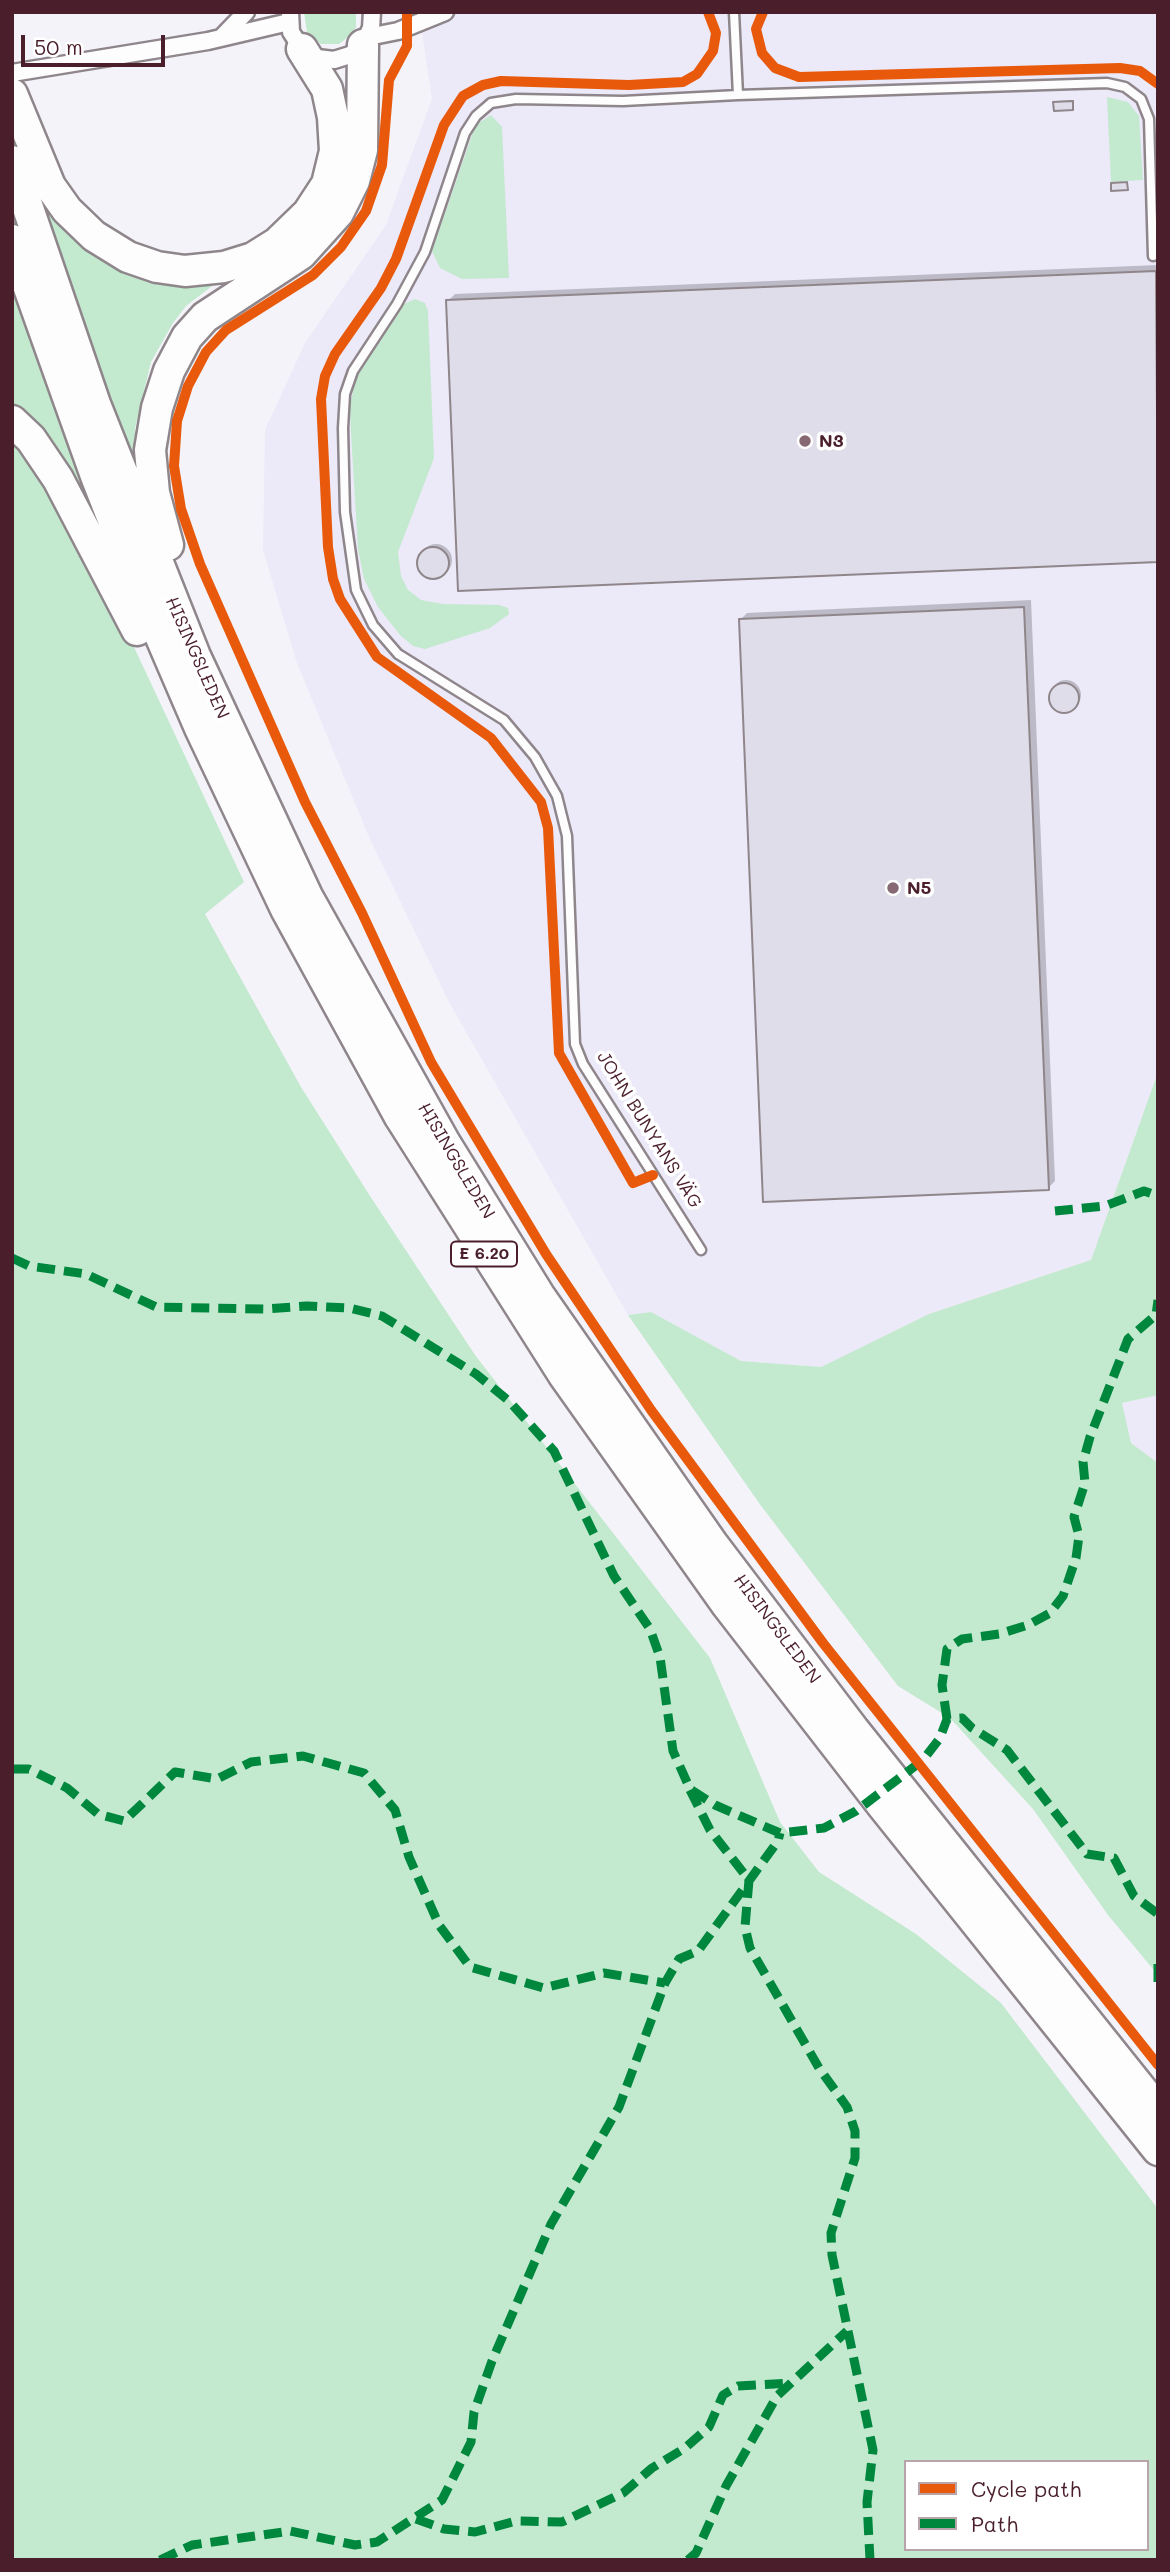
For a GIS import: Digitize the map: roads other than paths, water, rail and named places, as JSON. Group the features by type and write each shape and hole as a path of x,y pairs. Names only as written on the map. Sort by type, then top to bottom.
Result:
{"highway":[{"path":"195,656 203,634 170,551 154,493 150,450 157,408 180,348 205,317 301,254 338,213 354,181 362,150 365,41"},
{"path":"15,79 51,186 67,210 94,236 128,257 157,267 205,270 238,263 277,243 308,213 327,184 335,151 333,117 327,89 303,49"},
{"name":"HISINGSLEDEN","path":"12,161 95,404 195,656 290,862 347,971 451,1154 539,1295 634,1436 785,1641 1158,2110"},
{"name":"HISINGSLEDEN","path":"12,240 74,418 141,591 286,909 400,1117 494,1270 570,1385 682,1544 799,1699 1158,2150"},
{"path":"12,421 40,451 86,528 225,818 247,827"}],"street":[{"path":"220,38 246,12"},
{"path":"365,41 372,12"},
{"path":"15,79 220,38 289,17 296,41 303,49 317,58 334,60 350,55 365,41 445,12"}],"lane":[{"path":"734,12 738,95"},
{"name":"JOHN BUNYANS VÄG","path":"701,1250 583,1064 575,1044 567,836 557,796 535,757 504,720 398,654 373,625 356,590 345,512 345,394 353,371 397,304 425,252 465,133 476,116 491,103 516,99 623,102 738,95 1107,83 1125,88 1141,99 1149,119 1153,256"}],"place":[{"name":"N3","path":"805,441"},
{"name":"N5","path":"893,888"}]}
